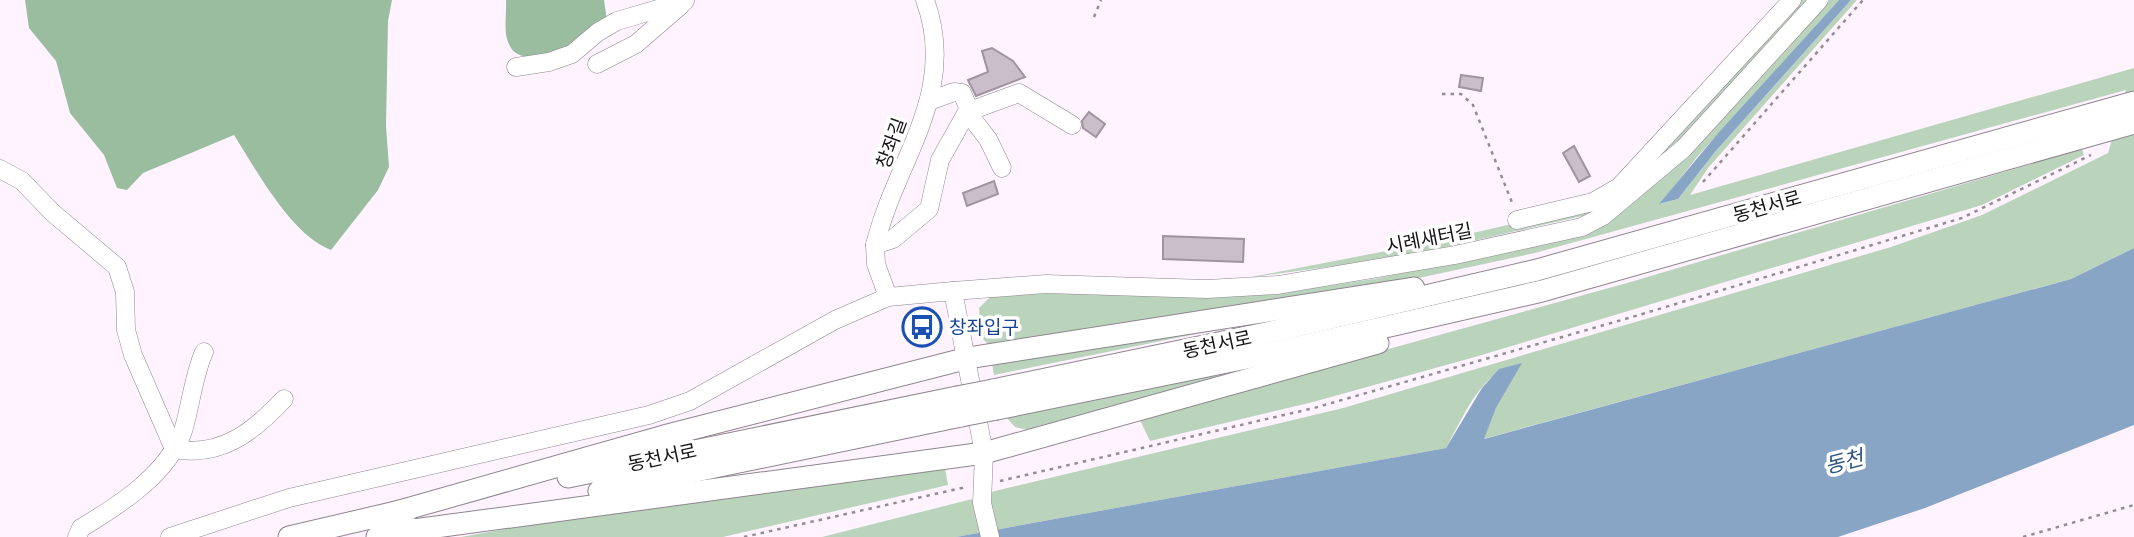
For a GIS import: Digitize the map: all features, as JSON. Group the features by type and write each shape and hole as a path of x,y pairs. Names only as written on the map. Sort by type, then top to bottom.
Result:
{"main road":[{"name":"동천서로","path":"289,537 397,522 959,407 1271,332 1540,281 2112,129 2130,110"},
{"name":"동천서로","path":"1540,281 2130,110"},
{"path":"397,522 664,436 968,358 1372,293 1540,281"},
{"path":"397,522 984,453 1312,363 1540,281"},
{"name":"동천서로","path":"377,537 397,522"}],"street":[{"path":"597,64 636,44 686,0"},
{"path":"516,67 549,62 572,54 597,32 617,21 686,0"},
{"name":"창좌길","path":"875,245 929,101 936,44 925,0"},
{"path":"1517,220 1593,202 1619,187 1792,0"},
{"name":"시례새터길","path":"170,537 289,498 649,415 690,401 835,320 888,297 1046,284 1207,289 1278,285 1455,255 1582,227 1603,216 1685,148 1819,0"},
{"path":"929,101 959,91 1002,168"},
{"path":"888,297 876,264 875,245 893,239 929,209 940,160 963,117 970,110 1019,93 1072,125"},
{"path":"0,169 22,181 53,213 117,267 125,292 126,330 133,355 174,449"},
{"path":"953,291 968,358 984,453 982,503 988,533"},
{"path":"76,537 81,528 147,480 174,449 182,434 204,352"},
{"path":"174,449 211,448 242,438 284,399"}],"path":[{"path":"1094,17 1101,0"},
{"path":"1703,182 1863,0"},
{"path":"1442,94 1461,94 1473,105 1517,220"},
{"path":"744,537 1030,476 1314,408 1962,218 2097,152"},
{"path":"2023,537 2134,505"}],"green space":[{"path":"25,0 392,0 388,21 386,126 389,167 378,190 331,250 302,231 289,217 234,135 143,173 127,190 117,188 104,155 70,113 56,61 29,28"},
{"path":"506,0 604,0 607,21 585,41 570,49 542,57 524,56 508,43"},
{"path":"1797,0 1808,0 1677,145 1640,178 1591,214 1407,256 1246,278 1438,241 1594,205"},
{"path":"1829,0 1839,0 1697,157 1660,204 1678,199 1715,152 1851,0 1857,0 1708,168 1690,195 2134,68 2134,248 2071,279 1483,439 1496,408 1521,364 1507,367 1485,384 1467,408 1446,448 956,537 822,537 972,499 978,514 990,511 991,492 1343,408 1891,247 1982,215 2108,153 2126,90 1535,253 1400,282 989,345 981,337 979,308 993,294 1047,291 1280,293 1373,279 1570,239 1615,216 1689,156"},
{"path":"2082,149 2084,155 1982,205 1475,357 1313,402 1150,441 1139,418 1627,283"},
{"path":"1309,311 994,375 992,363"},
{"path":"1277,362 1032,431 1015,427 1005,416"},
{"path":"945,468 948,485 723,537 461,537 527,525"}],"water":[{"path":"1839,0 1851,0 1715,152 1678,199 1659,204 1720,131"},
{"name":"동천","path":"2134,248 2134,425 1925,508 1838,537 956,537 1446,448 1482,388 1499,369 1522,363 1496,408 1484,439 2071,279"}],"building":[{"path":"992,48 1013,61 1025,77 976,96 968,80 988,72 982,51"},
{"path":"1461,75 1483,78 1481,91 1459,87"},
{"path":"1089,112 1105,124 1096,137 1083,128 1082,121"},
{"path":"1574,146 1590,176 1579,182 1563,153"},
{"path":"994,181 998,194 967,206 963,193"},
{"path":"1163,236 1244,239 1243,262 1163,259"}],"place":[{"name":"창좌입구","path":"922,327"}]}
